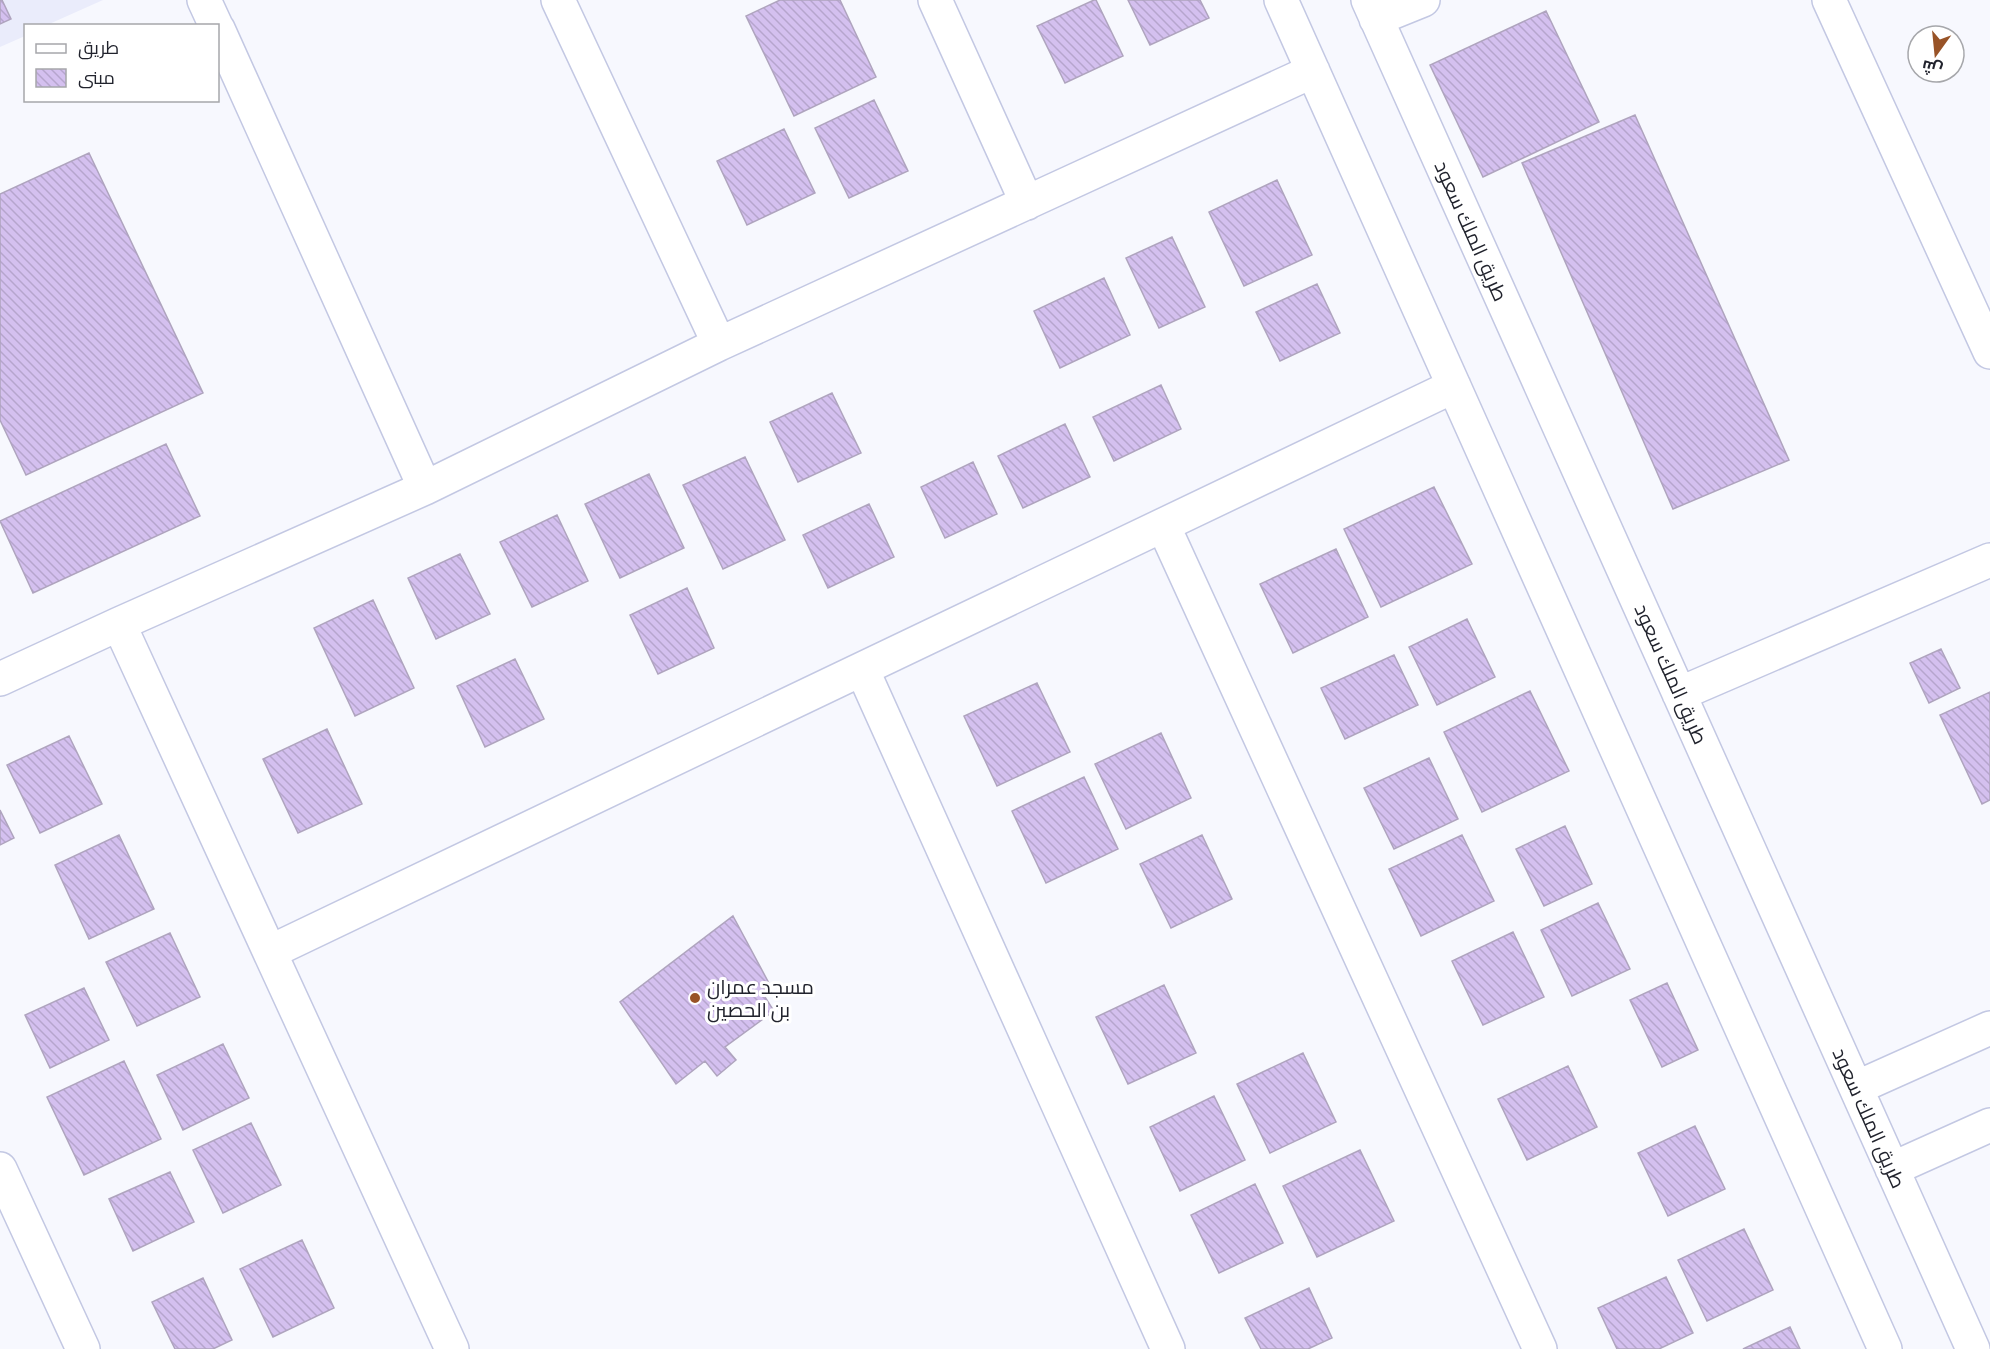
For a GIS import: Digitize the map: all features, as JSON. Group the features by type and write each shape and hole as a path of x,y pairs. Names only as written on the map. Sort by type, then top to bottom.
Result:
{"street":[{"path":"204,0 216,24"},
{"path":"558,0 719,344"},
{"path":"935,0 1027,202"},
{"path":"1281,0 1885,1349"},
{"path":"1372,9 1423,0"},
{"path":"1829,0 1990,352"},
{"name":"طريق الملك سعود","path":"1372,9 1973,1349"},
{"path":"219,31 425,488"},
{"path":"0,679 425,488 719,344 1313,71"},
{"path":"270,952 1454,386"},
{"path":"1163,525 1540,1349"},
{"path":"1679,694 1990,560"},
{"path":"119,624 452,1349"},
{"path":"862,669 1168,1349"},
{"path":"1856,1088 1990,1028"},
{"path":"1892,1169 1990,1125"},
{"path":"0,1169 83,1349"}],"shaded area":[{"path":"0,0 103,0 49,24 24,24 24,36 0,47"}],"building":[{"path":"0,0 11,19 0,24"},
{"path":"780,0 840,0 876,77 794,116 746,16"},
{"path":"1094,0 1123,56 1065,83 1037,26"},
{"path":"1128,0 1200,0 1209,18 1150,45"},
{"path":"1546,11 1599,122 1483,177 1430,65"},
{"path":"874,100 908,171 849,198 815,128"},
{"path":"1635,115 1789,460 1673,509 1522,163"},
{"path":"784,129 815,193 747,225 717,161"},
{"path":"89,153 203,393 26,475 0,420 0,194"},
{"path":"1277,180 1312,255 1244,286 1209,212"},
{"path":"1172,237 1205,307 1159,328 1126,258"},
{"path":"1104,278 1130,335 1060,368 1034,311"},
{"path":"1317,284 1340,333 1280,361 1256,312"},
{"path":"1161,385 1181,429 1114,461 1093,417"},
{"path":"832,393 861,453 798,482 770,422"},
{"path":"1065,424 1090,477 1023,508 998,456"},
{"path":"166,444 200,516 33,593 0,521"},
{"path":"745,457 785,540 723,569 683,485"},
{"path":"973,462 997,514 945,538 921,487"},
{"path":"649,474 684,548 620,578 585,504"},
{"path":"1434,487 1472,564 1381,607 1344,529"},
{"path":"869,504 894,557 828,588 803,535"},
{"path":"557,515 588,581 532,607 500,542"},
{"path":"1336,549 1368,617 1293,653 1260,584"},
{"path":"460,554 490,614 436,639 408,578"},
{"path":"687,588 714,648 658,674 630,615"},
{"path":"373,600 414,688 355,716 314,628"},
{"path":"1467,619 1495,677 1437,705 1409,647"},
{"path":"1941,649 1960,688 1929,703 1910,663"},
{"path":"1394,655 1418,705 1345,739 1321,688"},
{"path":"515,659 544,719 485,747 457,686"},
{"path":"1037,683 1070,752 997,786 964,716"},
{"path":"1530,691 1569,771 1482,812 1444,732"},
{"path":"1990,692 1990,800 1982,804 1940,715"},
{"path":"327,729 362,804 298,833 263,759"},
{"path":"1161,733 1191,798 1126,829 1095,764"},
{"path":"69,736 102,804 40,833 7,765"},
{"path":"1429,758 1458,819 1394,849 1364,788"},
{"path":"1084,777 1118,849 1046,883 1012,811"},
{"path":"0,810 14,838 0,845"},
{"path":"1565,826 1592,884 1544,906 1516,849"},
{"path":"119,835 154,909 89,939 55,865"},
{"path":"1202,835 1232,899 1171,928 1140,864"},
{"path":"1462,835 1494,901 1421,936 1389,869"},
{"path":"1598,903 1630,969 1572,996 1541,930"},
{"name":"مسجد عمران بن الحصين","path":"733,916 771,987 763,994 774,1011 725,1047 736,1060 717,1076 705,1061 676,1084 620,1002"},
{"path":"1513,932 1544,997 1483,1025 1452,961"},
{"path":"170,933 200,997 137,1026 106,962"},
{"path":"1667,983 1698,1050 1662,1067 1630,1000"},
{"path":"1164,985 1196,1053 1128,1084 1096,1017"},
{"path":"84,988 109,1040 50,1068 25,1015"},
{"path":"223,1044 249,1098 183,1130 157,1075"},
{"path":"1303,1053 1336,1122 1270,1153 1237,1084"},
{"path":"124,1061 161,1139 84,1175 47,1097"},
{"path":"1568,1066 1597,1127 1527,1160 1498,1099"},
{"path":"1214,1096 1245,1160 1180,1191 1150,1127"},
{"path":"251,1123 281,1185 223,1213 193,1150"},
{"path":"1695,1126 1725,1189 1668,1216 1638,1153"},
{"path":"1360,1150 1394,1221 1317,1257 1283,1186"},
{"path":"170,1172 194,1222 133,1251 109,1199"},
{"path":"1255,1184 1283,1243 1219,1273 1191,1215"},
{"path":"1744,1229 1773,1290 1707,1321 1678,1260"},
{"path":"302,1240 334,1308 273,1337 240,1269"},
{"path":"1666,1277 1693,1333 1659,1349 1617,1349 1598,1308"},
{"path":"203,1278 232,1340 213,1349 175,1349 152,1302"},
{"path":"1309,1288 1332,1338 1308,1349 1261,1349 1245,1318"},
{"path":"1790,1327 1800,1349 1743,1349"}],"place":[{"name":"مسجد عمران بن الحصين","path":"695,998"}]}
